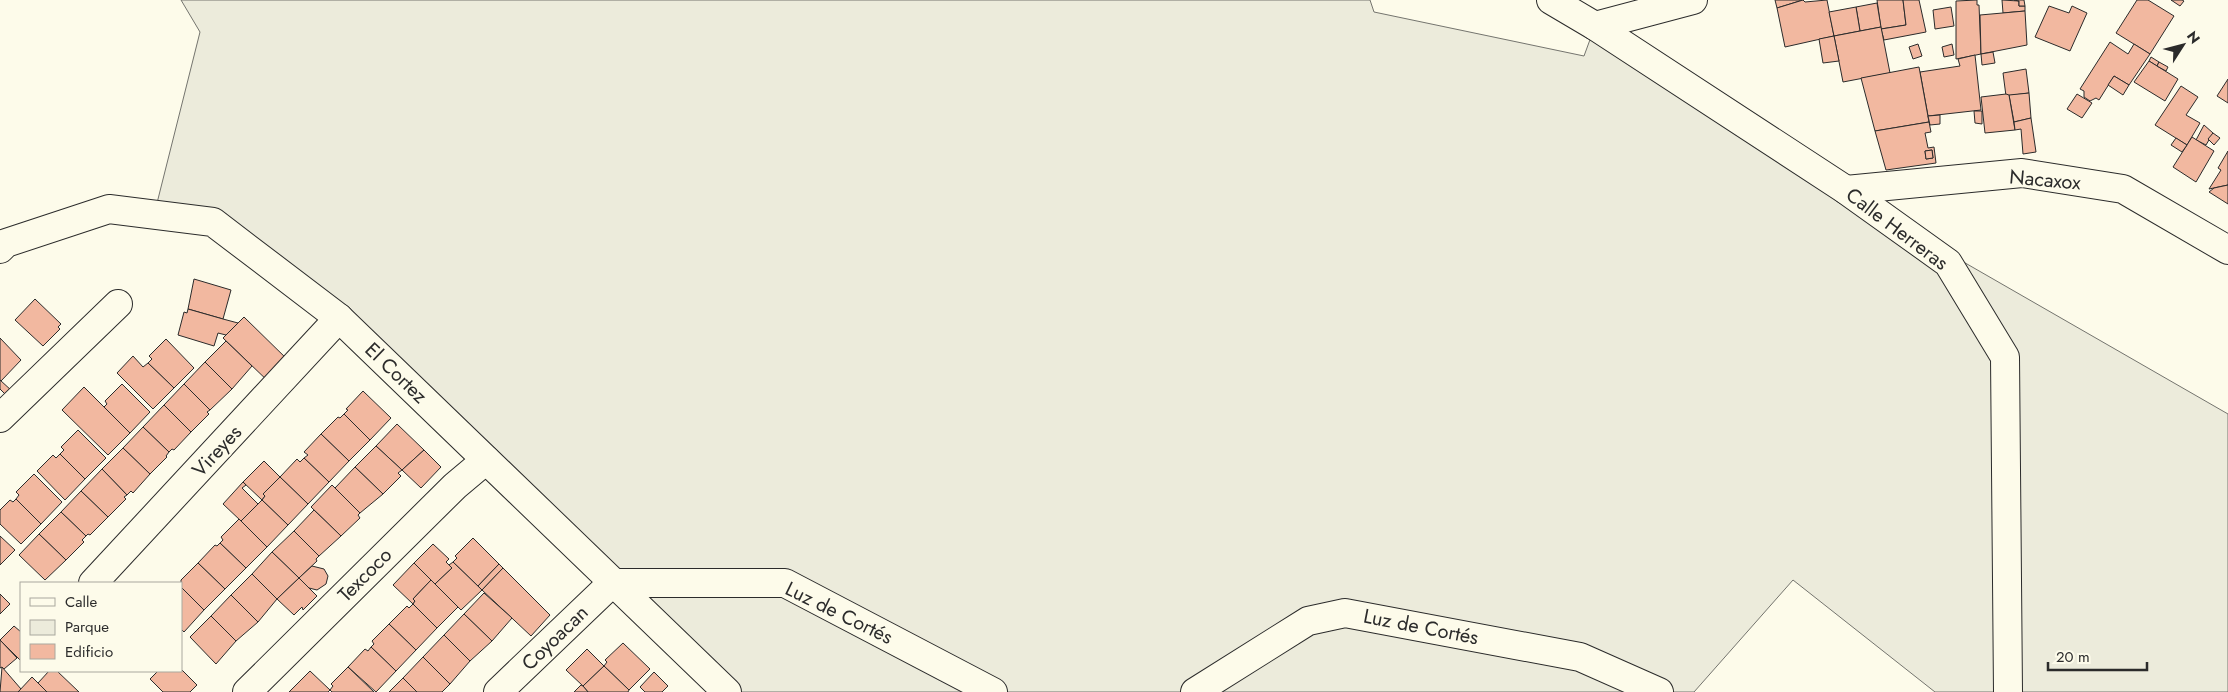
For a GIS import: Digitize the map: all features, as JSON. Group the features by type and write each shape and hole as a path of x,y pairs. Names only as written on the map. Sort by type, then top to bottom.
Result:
{"street":[{"name":"Calle Herreras","path":"1551,0 1595,26 1846,190 1948,263 2005,357 2008,692"},
{"path":"1595,26 1693,0"},
{"name":"Nacaxox","path":"1846,190 2022,173 2123,189 2228,250"},
{"name":"El Cortez","path":"0,249 6,243 109,209 213,222 340,318 612,583 727,692"},
{"path":"0,418 118,304"},
{"name":"Vireyes","path":"94,582 340,318"},
{"name":"Texcoco","path":"247,692 455,486 486,460"},
{"name":"Coyoacan","path":"498,692 612,583"},
{"name":"Luz de Cortés","path":"612,583 785,583 993,692"},
{"name":"Luz de Cortés","path":"1195,692 1308,621 1345,613 1580,657 1659,692"}],"green space":[{"path":"181,0 1370,0 1374,12 1584,56 1595,26 1880,214 2228,414 2228,692 1935,692 1793,580 1694,692 727,692 213,222 154,215 200,32"}],"building":[{"path":"1775,0 1803,0 1777,8"},
{"path":"1803,0 1805,2 1827,0 1834,36 1785,47 1777,8"},
{"path":"1877,0 1903,0 1906,25 1881,29"},
{"path":"1903,0 1919,0 1926,32 1884,40 1881,29 1906,25"},
{"path":"1977,0 1977,5 1979,5 1981,54 1956,59 1956,1"},
{"path":"2002,0 2019,1 2019,6 2025,6 2025,11 2003,13"},
{"path":"2014,0 2024,0 2025,6 2019,6 2019,1"},
{"path":"2137,0 2148,0 2174,16 2150,54 2116,33"},
{"path":"2171,0 2182,0 2184,1 2180,6"},
{"path":"1877,3 1881,27 1860,31 1856,7"},
{"path":"2049,6 2069,13 2072,6 2087,13 2070,51 2035,37"},
{"path":"1856,7 1860,31 1834,36 1829,12"},
{"path":"1951,7 1954,26 1935,29 1933,10"},
{"path":"2025,11 2027,45 1981,54 1980,15"},
{"path":"1881,27 1890,73 1843,82 1834,36"},
{"path":"1834,36 1839,61 1823,63 1819,39"},
{"path":"2110,42 2128,54 2134,44 2150,54 2129,85 2114,76 2099,100 2096,98 2090,101 2084,97 2084,91 2080,89"},
{"path":"1918,44 1922,56 1913,59 1909,47"},
{"path":"1952,44 1954,55 1944,57 1942,47"},
{"path":"1993,52 1995,63 1982,65 1981,54"},
{"path":"1975,55 1981,110 1928,116 1920,72 1960,66 1958,59"},
{"path":"2151,57 2159,62 2157,66 2149,61"},
{"path":"2149,61 2178,79 2165,101 2134,82"},
{"path":"2159,62 2168,67 2166,71 2157,66"},
{"path":"1919,67 1929,122 1875,131 1861,78"},
{"path":"2026,69 2029,93 2006,96 2003,73"},
{"path":"2114,76 2129,85 2123,95 2108,85"},
{"path":"2228,79 2228,103 2217,96"},
{"path":"2181,86 2198,97 2186,115 2200,123 2187,145 2155,125"},
{"path":"2029,93 2031,118 2014,122 2009,95"},
{"path":"2077,94 2092,103 2082,118 2067,109"},
{"path":"2009,95 2015,130 1985,133 1981,97"},
{"path":"1974,111 1982,111 1982,124 1975,123"},
{"path":"1940,115 1940,124 1930,125 1928,116"},
{"path":"2031,118 2036,152 2023,154 2021,129 2015,130 2014,122"},
{"path":"1929,122 1931,132 1925,133 1928,148 1934,147 1936,163 1886,170 1875,131","holes":["1932,150 1933,158 1926,159 1925,151"]},
{"path":"2204,125 2213,133 2206,145 2196,140"},
{"path":"2213,133 2220,138 2214,145 2208,139"},
{"path":"2192,137 2214,151 2196,182 2173,167"},
{"path":"2176,138 2187,145 2182,152 2171,145"},
{"path":"1932,150 1933,158 1926,159 1925,151"},
{"path":"2228,151 2228,185 2209,189 2221,170 2218,168"},
{"path":"2228,185 2228,204 2209,192 2214,188"},
{"path":"194,279 231,290 223,319 188,309"},
{"path":"35,299 61,324 58,327 60,329 43,346 15,320"},
{"path":"188,309 238,323 226,335 218,333 214,346 178,335 184,312 187,313"},
{"path":"244,317 291,363 271,384 223,338"},
{"path":"0,338 21,360 1,381 0,380"},
{"path":"166,339 194,368 174,388 148,363 152,359 149,356"},
{"path":"226,341 252,366 232,389 205,362"},
{"path":"133,356 143,367 148,363 174,388 153,409 117,373"},
{"path":"205,362 232,389 210,410 184,384"},
{"path":"0,380 12,391 7,396 0,389"},
{"path":"122,384 150,412 130,433 104,407 107,404 105,401"},
{"path":"184,384 210,410 207,412 209,414 191,432 164,405"},
{"path":"84,387 130,433 108,455 62,410"},
{"path":"363,391 391,418 370,440 344,414 348,410 346,409"},
{"path":"164,405 191,432 174,450 172,449 169,452 143,427"},
{"path":"344,414 370,440 349,461 321,434 338,417 340,418"},
{"path":"397,424 424,450 402,470 376,446"},
{"path":"143,427 169,452 167,457 150,474 123,448"},
{"path":"78,430 106,458 85,479 60,454 64,450 61,447"},
{"path":"321,434 349,461 329,482 304,458 308,455 304,452"},
{"path":"376,446 402,470 398,473 401,476 383,494 355,467"},
{"path":"123,448 150,474 133,493 131,491 127,495 102,469"},
{"path":"424,450 441,467 421,488 402,470"},
{"path":"60,454 85,479 65,500 37,471 53,455 56,458"},
{"path":"304,458 329,482 308,504 280,477 297,459 300,462"},
{"path":"264,461 280,477 263,494 265,496 262,500 243,482"},
{"path":"355,467 383,494 360,513 335,488"},
{"path":"102,469 127,495 124,497 126,499 108,517 81,491"},
{"path":"34,474 62,502 41,524 16,499 19,495 16,492"},
{"path":"280,477 308,504 288,525 262,500 265,496 263,494"},
{"path":"243,482 246,485 242,488 258,504 241,521 223,504"},
{"path":"332,485 360,513 358,515 360,518 341,536 311,507"},
{"path":"81,491 108,517 90,535 86,536 61,512"},
{"path":"16,499 41,524 21,544 0,524 0,510 10,500 13,502"},
{"path":"262,500 288,525 267,547 241,521"},
{"path":"314,510 341,536 319,556 294,531"},
{"path":"61,512 86,536 82,540 84,542 66,560 39,534"},
{"path":"239,519 267,547 246,568 220,543 223,540 221,537"},
{"path":"294,531 319,556 316,559 317,561 299,578 272,552"},
{"path":"39,534 66,560 45,580 19,555"},
{"path":"0,536 15,550 0,565"},
{"path":"473,538 499,564 478,586 453,562 457,558 455,556"},
{"path":"220,543 246,568 225,589 198,563 215,545 217,546"},
{"path":"433,544 449,559 446,562 452,568 435,584 414,563"},
{"path":"272,552 299,578 277,599 252,574"},
{"path":"453,562 482,590 461,610 435,584 452,568 449,565"},
{"path":"198,563 225,589 204,610 182,588 181,580"},
{"path":"414,563 431,580 413,599 415,601 413,604 393,585"},
{"path":"499,564 503,568 482,590 478,586"},
{"path":"312,566 324,569 328,576 326,584 317,590 309,588 299,578"},
{"path":"503,568 550,615 531,636 482,590"},
{"path":"252,574 277,599 258,622 231,595"},
{"path":"299,578 317,596 303,610 302,607 294,615 277,599"},
{"path":"431,580 458,607 437,628 413,604 415,601 413,599"},
{"path":"182,588 204,610 184,632 182,630"},
{"path":"484,593 512,618 492,641 464,614"},
{"path":"0,594 10,604 0,614"},
{"path":"231,595 258,622 236,641 211,616"},
{"path":"413,604 437,628 416,650 389,624 407,606 409,608"},
{"path":"464,614 492,641 470,661 444,635"},
{"path":"211,616 236,641 216,664 190,637"},
{"path":"389,624 416,650 396,671 371,647 374,644 372,641"},
{"path":"14,626 20,631 20,660 0,640"},
{"path":"444,635 470,661 450,684 423,657"},
{"path":"0,640 17,658 4,669 0,668"},
{"path":"623,643 650,669 629,690 604,666 607,662 605,660"},
{"path":"371,647 396,671 376,692 348,667 365,649 368,651"},
{"path":"587,649 604,666 583,686 566,670"},
{"path":"423,657 450,684 442,692 417,692 403,678"},
{"path":"604,666 629,690 628,692 588,692 583,686"},
{"path":"2,667 21,689 18,692 0,692"},
{"path":"348,667 374,692 332,692 330,690 333,686 331,684"},
{"path":"182,670 197,685 190,692 163,692 150,679 157,672 182,672"},
{"path":"310,671 330,690 328,692 289,692"},
{"path":"48,672 58,672 79,692 47,692 38,683"},
{"path":"654,672 668,686 662,692 645,692 640,687"},
{"path":"32,677 47,692 18,692"},
{"path":"403,678 417,692 389,692"},
{"path":"581,685 588,692 574,692"}]}
